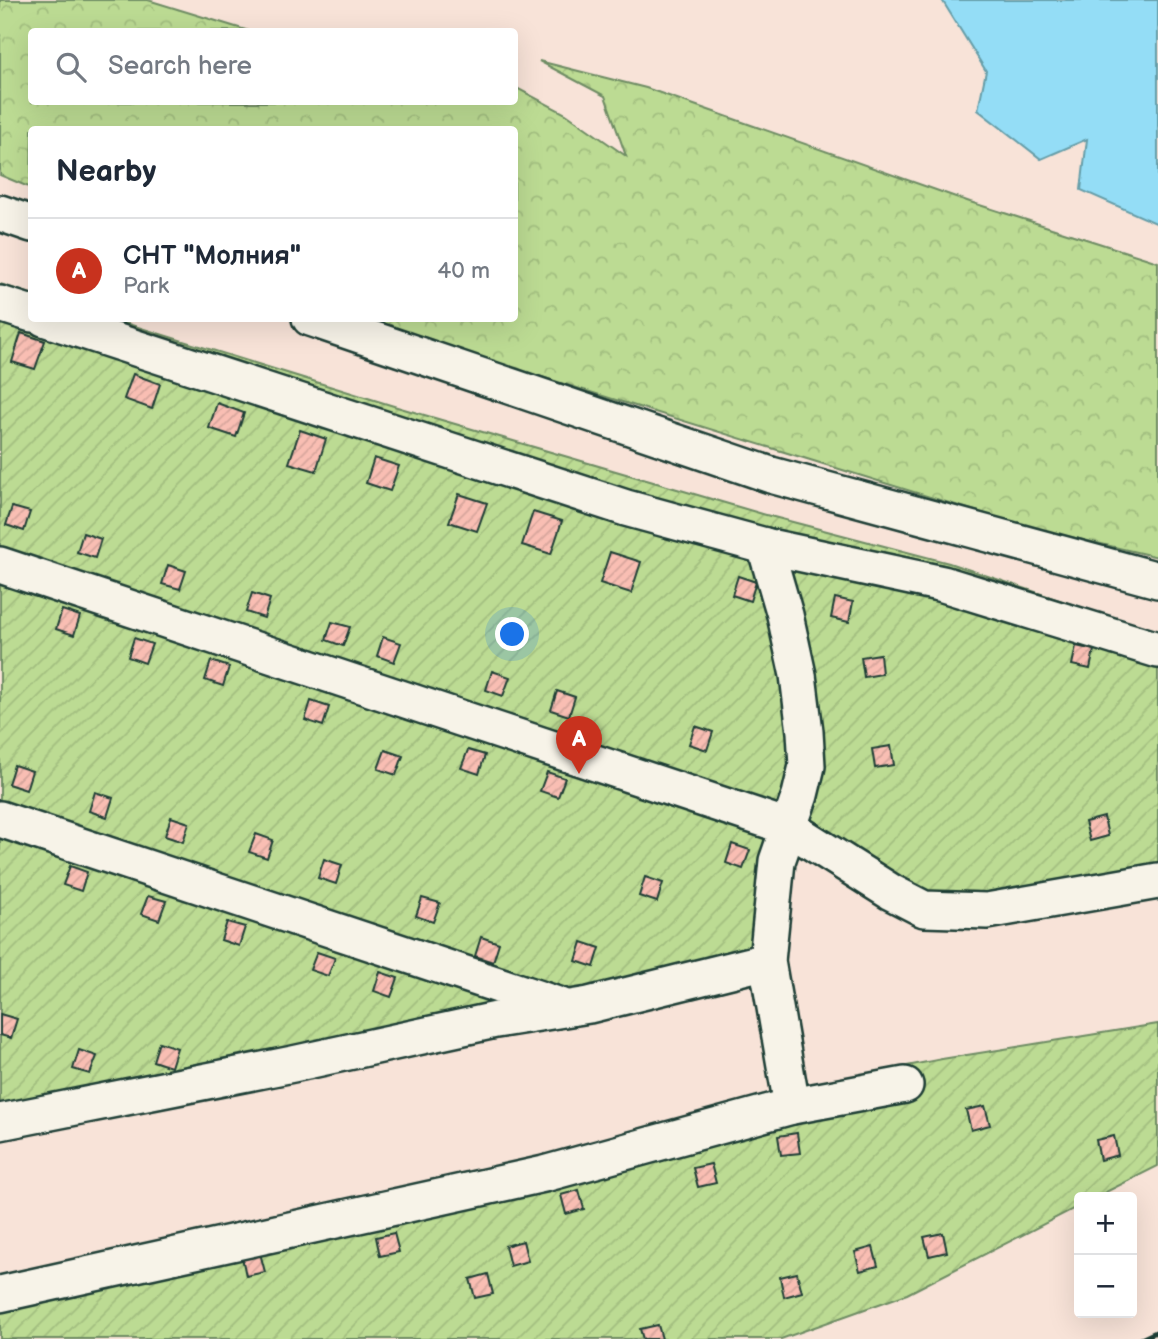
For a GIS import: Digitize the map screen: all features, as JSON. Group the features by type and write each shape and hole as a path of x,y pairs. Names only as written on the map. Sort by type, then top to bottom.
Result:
{"street":[{"path":"0,213 28,223"},
{"path":"0,304 28,313"},
{"path":"56,322 626,508 765,546 943,584 1158,650"},
{"path":"322,322 771,475 1158,580"},
{"path":"765,546 785,615 797,675 807,766 777,861 766,961 792,1105"},
{"path":"0,565 788,828 891,892 924,909 986,911 1158,881"},
{"path":"0,819 568,1008"},
{"path":"0,1122 293,1064 496,1020 568,1008 766,961"},
{"path":"0,1294 544,1174 792,1105 905,1085"}],"green space":[{"path":"0,0 148,0 239,28 28,28 28,105 518,105 518,89 566,114 626,156 605,96 539,61 646,88 970,202 1158,262 1158,557 1027,527 364,322 518,322 518,126 28,126 28,187 0,175"},
{"path":"0,284 28,293 28,322 122,322 397,407 766,515 949,563 1158,633 1158,894 994,921 790,847 780,968 0,1136"},
{"path":"1158,1024 1158,1166 1106,1192 1074,1192 1074,1209 907,1294 781,1339 0,1339 0,1286 523,1170 852,1077 942,1059"}],"water":[{"path":"942,0 1158,0 1158,224 1081,190 1087,139 1041,159 978,110 986,71"}],"building":[{"path":"21,333 45,341 35,369 12,362"},
{"path":"133,374 160,384 152,409 124,399"},
{"path":"217,403 244,413 236,437 209,428"},
{"path":"300,430 326,439 316,471 289,463"},
{"path":"374,458 399,466 390,491 366,483"},
{"path":"459,494 487,503 477,531 449,522"},
{"path":"12,507 30,512 24,531 6,525"},
{"path":"533,512 562,521 551,554 522,545"},
{"path":"83,533 101,539 95,558 77,552"},
{"path":"610,552 641,562 631,593 600,583"},
{"path":"168,565 186,571 180,589 162,584"},
{"path":"738,576 756,582 750,601 732,595"},
{"path":"252,593 270,599 264,618 246,612"},
{"path":"835,598 853,602 849,622 831,618"},
{"path":"62,610 80,616 74,635 56,629"},
{"path":"332,622 350,627 343,646 326,640"},
{"path":"383,637 401,643 394,662 377,656"},
{"path":"134,638 152,644 145,663 128,657"},
{"path":"1076,646 1094,650 1090,669 1072,665"},
{"path":"880,654 882,674 864,677 861,657"},
{"path":"211,661 229,667 223,686 205,680"},
{"path":"492,671 510,677 503,696 486,690"},
{"path":"557,691 575,697 569,716 551,710"},
{"path":"311,701 329,707 323,726 305,720"},
{"path":"695,726 713,732 707,750 689,744"},
{"path":"891,746 894,765 875,768 872,749"},
{"path":"385,750 403,756 396,775 378,769"},
{"path":"468,750 485,755 479,774 461,768"},
{"path":"14,765 32,771 26,790 8,784"},
{"path":"547,772 565,778 558,797 540,791"},
{"path":"95,792 113,798 107,817 89,811"},
{"path":"171,817 189,823 183,842 165,836"},
{"path":"1104,817 1108,836 1090,841 1085,822"},
{"path":"256,834 273,840 267,858 249,852"},
{"path":"732,844 750,850 743,869 726,863"},
{"path":"324,859 342,865 336,884 318,878"},
{"path":"70,866 87,872 81,891 63,885"},
{"path":"645,877 663,883 657,902 639,896"},
{"path":"148,896 166,901 159,920 141,914"},
{"path":"422,898 440,903 433,922 416,916"},
{"path":"227,922 245,927 239,946 221,940"},
{"path":"481,937 499,943 493,962 475,956"},
{"path":"582,942 600,948 594,967 576,961"},
{"path":"317,952 335,958 328,976 310,970"},
{"path":"380,972 398,978 391,997 374,991"},
{"path":"0,1014 17,1019 11,1038 0,1035"},
{"path":"159,1042 177,1048 171,1067 153,1061"},
{"path":"79,1050 97,1056 90,1074 73,1069"},
{"path":"985,1106 990,1125 971,1130 966,1110"},
{"path":"797,1133 800,1153 781,1155 778,1136"},
{"path":"1114,1136 1118,1155 1100,1160 1096,1140"},
{"path":"711,1164 716,1183 698,1187 693,1168"},
{"path":"579,1190 584,1209 566,1214 561,1195"},
{"path":"394,1233 399,1252 380,1256 376,1237"},
{"path":"943,1233 947,1252 929,1256 924,1237"},
{"path":"523,1241 528,1261 510,1266 505,1246"},
{"path":"873,1247 878,1266 860,1271 855,1252"},
{"path":"260,1253 265,1272 246,1276 242,1257"},
{"path":"797,1273 802,1292 784,1297 780,1277"},
{"path":"488,1274 493,1294 475,1298 470,1279"},
{"path":"658,1325 662,1339 643,1339 640,1329"}],"railway":[{"path":"1141,1339 1158,1331"}],"place":[{"name":"СНТ \"Молния\"","path":"579,774"}]}
